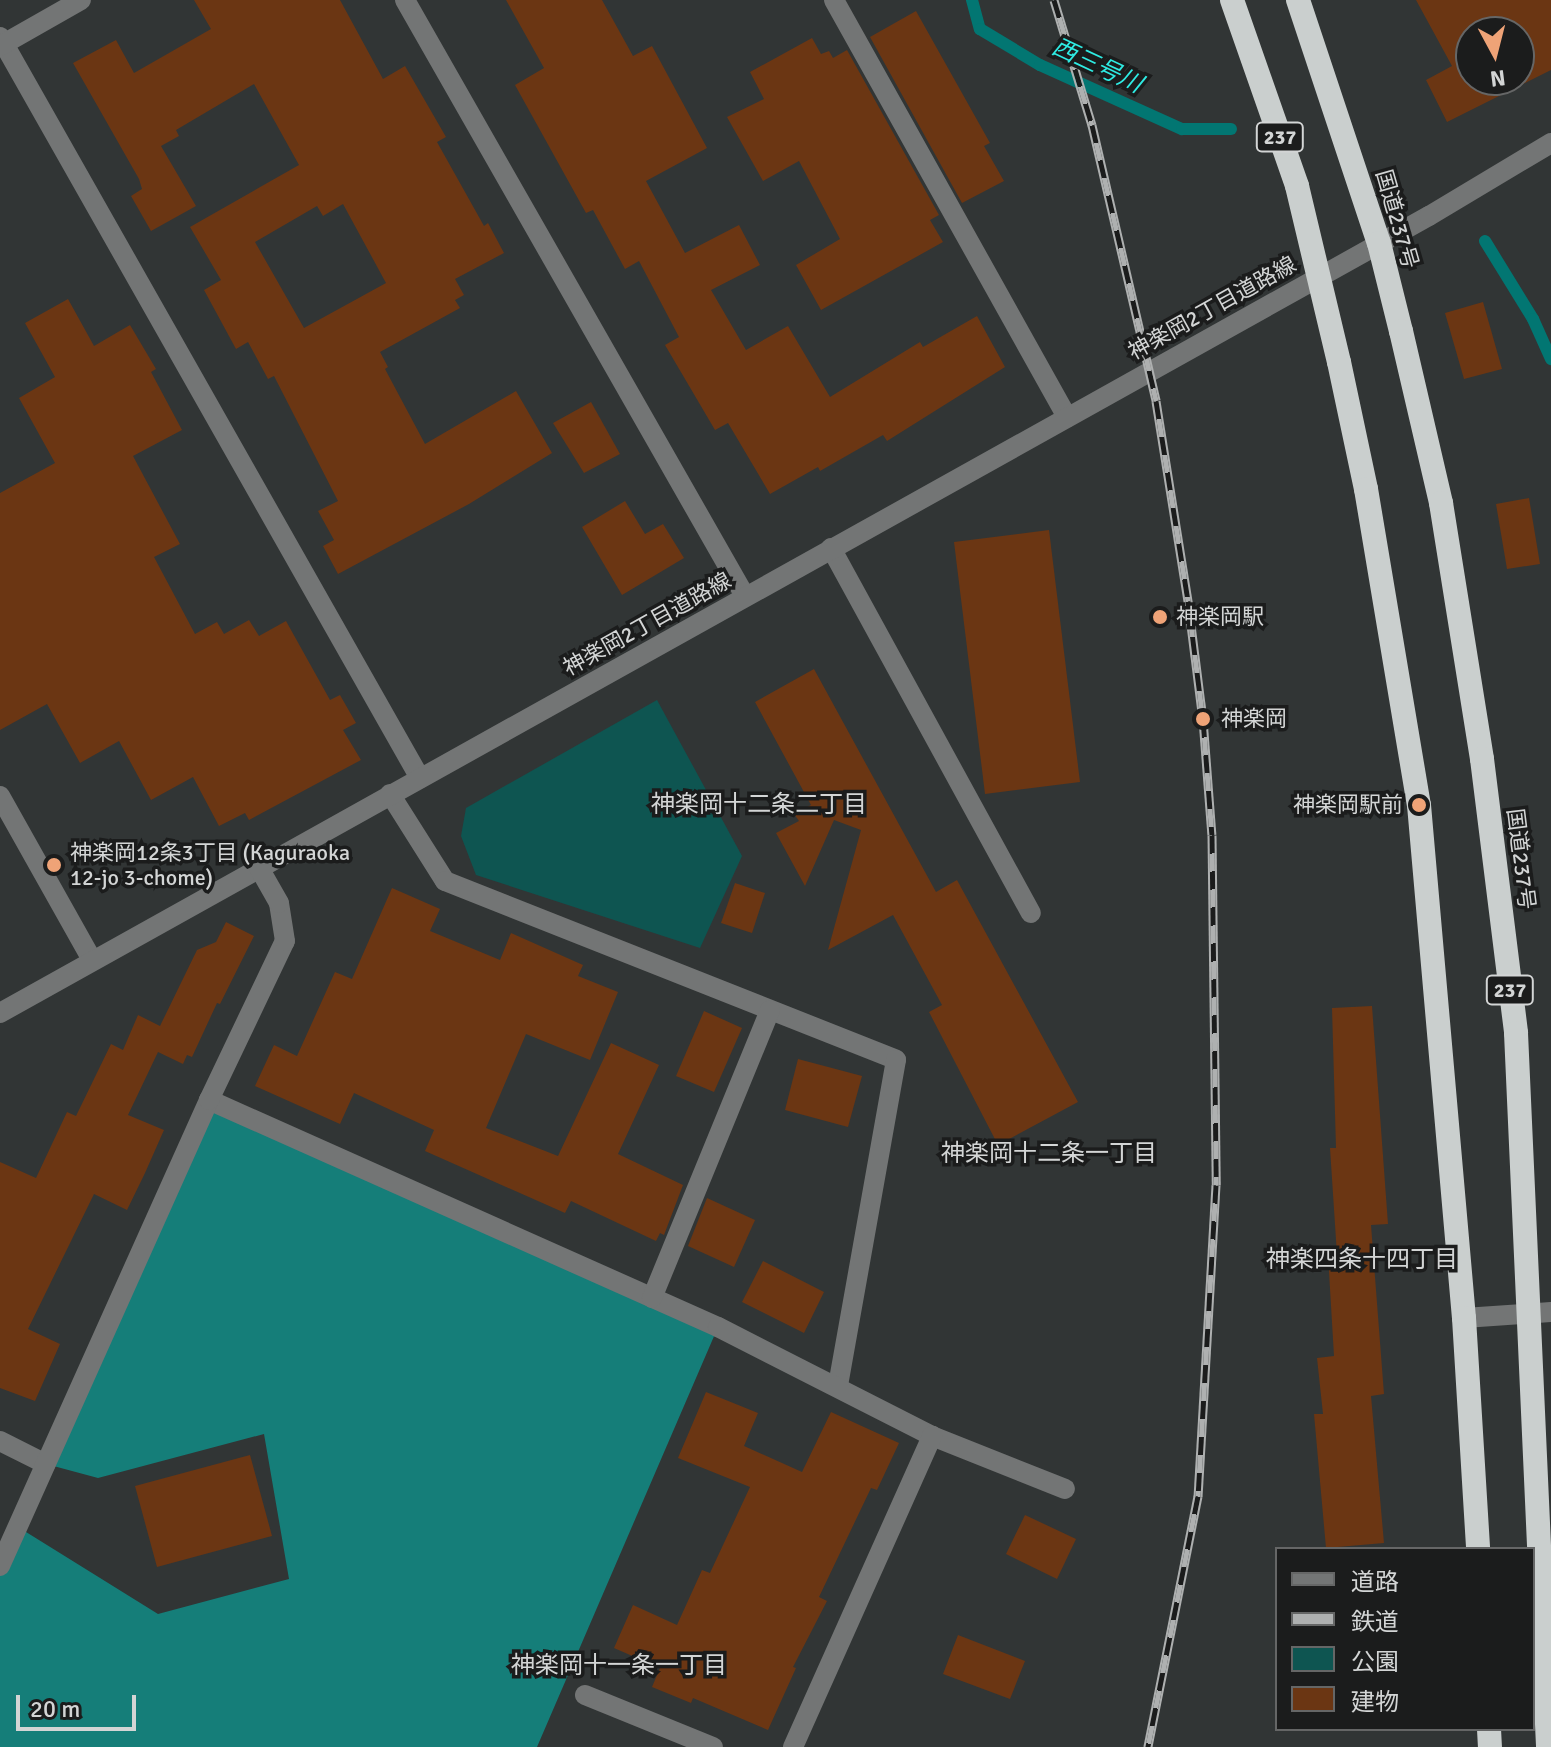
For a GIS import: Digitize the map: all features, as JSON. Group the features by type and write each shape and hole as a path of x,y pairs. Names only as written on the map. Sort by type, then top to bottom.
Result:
{"highway":[{"name":"237","path":"1232,0 1297,186 1366,489 1419,805 1464,1318 1478,1547"},
{"name":"国道237号","path":"1298,0 1379,243 1441,503 1482,759 1516,1033 1540,1312 1548,1747"}],"street":[{"path":"81,0 1,42 420,778"},
{"path":"405,0 745,596"},
{"path":"834,0 1067,417"},
{"name":"神楽岡2丁目道路線","path":"0,1013 1379,243 1551,143"},
{"path":"831,548 1031,913"},
{"path":"390,794 445,881 896,1060 838,1387"},
{"path":"0,796 92,960"},
{"path":"0,1566 209,1100 285,941 279,903 259,868"},
{"path":"652,1298 770,1010"},
{"path":"209,1100 652,1298 932,1436 1065,1489"},
{"path":"1464,1318 1540,1312"},
{"path":"793,1747 932,1436"},
{"path":"0,1441 46,1464"},
{"path":"585,1695 713,1747"}],"green space":[{"path":"657,700 742,856 700,948 476,875 461,836 466,808"}],"shaded area":[{"path":"209,1100 718,1327 537,1747 0,1747 0,1566 18,1527 158,1614 289,1579 264,1434 98,1478 46,1464"}],"building":[{"path":"194,0 340,0 383,79 405,66 446,137 437,142 484,226 488,223 504,253 455,279 464,295 455,300 460,308 380,352 388,367 385,369 425,444 516,391 552,453 469,504 338,574 323,546 334,540 318,511 338,501 274,376 268,379 248,342 236,349 204,290 221,280 190,227 299,165 254,84 176,130 179,136 161,146 196,206 151,231 131,196 142,189 139,179 73,63 116,40 134,73 211,29","holes":["343,204 386,283 304,328 255,242 317,206 323,216"]},
{"path":"506,0 602,0 633,56 652,46 707,148 646,181 685,253 739,225 760,265 711,290 746,350 788,326 830,397 920,342 923,347 977,316 1005,367 887,441 883,435 820,471 818,467 770,494 728,423 715,430 665,345 679,337 639,261 625,269 593,210 586,213 515,85 544,68"},
{"path":"1416,0 1551,0 1551,70 1535,78 1535,16 1455,16 1455,96 1499,96 1447,122 1426,80 1452,66"},
{"path":"916,11 990,143 984,146 1004,181 962,203 870,37"},
{"path":"812,38 821,54 829,51 833,58 847,50 939,215 930,220 943,242 821,310 796,265 840,239 799,161 763,181 727,117 764,99 750,72"},
{"path":"68,299 94,346 130,325 156,369 151,372 182,430 133,456 180,544 154,557 195,634 217,622 224,634 249,620 259,636 286,621 330,700 340,695 356,723 343,730 361,760 249,820 245,813 219,826 193,777 151,800 119,741 80,763 47,704 0,730 0,493 55,463 19,398 55,377 25,323"},
{"path":"1483,302 1502,369 1464,379 1445,313"},
{"path":"591,402 620,454 584,473 553,423"},
{"path":"1529,498 1540,564 1507,569 1496,504"},
{"path":"625,501 645,534 663,524 684,558 622,595 582,527"},
{"path":"1049,530 1080,782 985,794 954,542"},
{"path":"814,669 936,892 957,880 1078,1102 998,1145 929,1012 942,1005 893,915 828,950 861,830 834,820 805,886 776,833 799,821 794,814 811,805 755,702"},
{"path":"735,883 765,893 752,933 721,923"},
{"path":"392,888 440,909 430,931 500,960 511,933 583,965 578,976 618,992 590,1060 526,1034 486,1128 558,1156 611,1043 659,1065 618,1154 683,1185 664,1235 660,1233 656,1241 571,1201 565,1213 425,1151 434,1130 354,1093 340,1124 255,1086 274,1045 297,1056 335,972 352,979"},
{"path":"226,922 254,936 192,1057 187,1055 183,1064 158,1052 128,1115 164,1130 127,1210 94,1194 28,1329 60,1344 35,1401 0,1388 0,1162 36,1178 67,1112 76,1116 111,1044 123,1050 138,1015 160,1026 197,950 216,942"},
{"path":"1372,1006 1388,1224 1371,1225 1384,1394 1371,1396 1384,1543 1326,1547 1314,1414 1323,1414 1317,1358 1334,1356 1328,1255 1337,1255 1330,1148 1336,1148 1332,1008"},
{"path":"704,1011 742,1028 714,1092 676,1076"},
{"path":"798,1059 862,1076 848,1127 785,1110"},
{"path":"707,1198 755,1220 734,1267 688,1246"},
{"path":"763,1261 824,1292 804,1333 742,1302"},
{"path":"706,1392 758,1413 744,1446 802,1472 831,1412 899,1443 877,1490 871,1488 819,1597 827,1601 793,1667 796,1668 768,1730 693,1698 691,1703 652,1687 660,1668 614,1648 633,1605 677,1625 702,1570 710,1573 750,1487 678,1458"},
{"path":"250,1455 272,1536 157,1567 135,1486"},
{"path":"1025,1515 1076,1539 1057,1579 1006,1554"},
{"path":"958,1635 1025,1661 1010,1699 943,1674"}],"waterway":[{"name":"西三号川","path":"972,0 980,29 1040,65 1182,129 1231,129"},
{"name":"西三号川","path":"1485,241 1533,319 1551,359"}],"railway":[{"path":"1054,0 1092,125 1156,401 1188,601 1203,719 1212,835 1216,1185 1198,1496 1148,1747"}],"place":[{"name":"神楽岡駅","path":"1160,617"},
{"name":"神楽岡","path":"1203,719"},
{"name":"神楽岡駅前","path":"1419,805"},
{"name":"神楽岡12条3丁目 (Kaguraoka 12-jo 3-chome)","path":"54,865"}],"district":[{"name":"神楽岡十二条二丁目","path":"759,805"},
{"name":"神楽岡十二条一丁目","path":"1049,1154"},
{"name":"神楽四条十四丁目","path":"1362,1260"},
{"name":"神楽岡十一条一丁目","path":"619,1666"}]}
